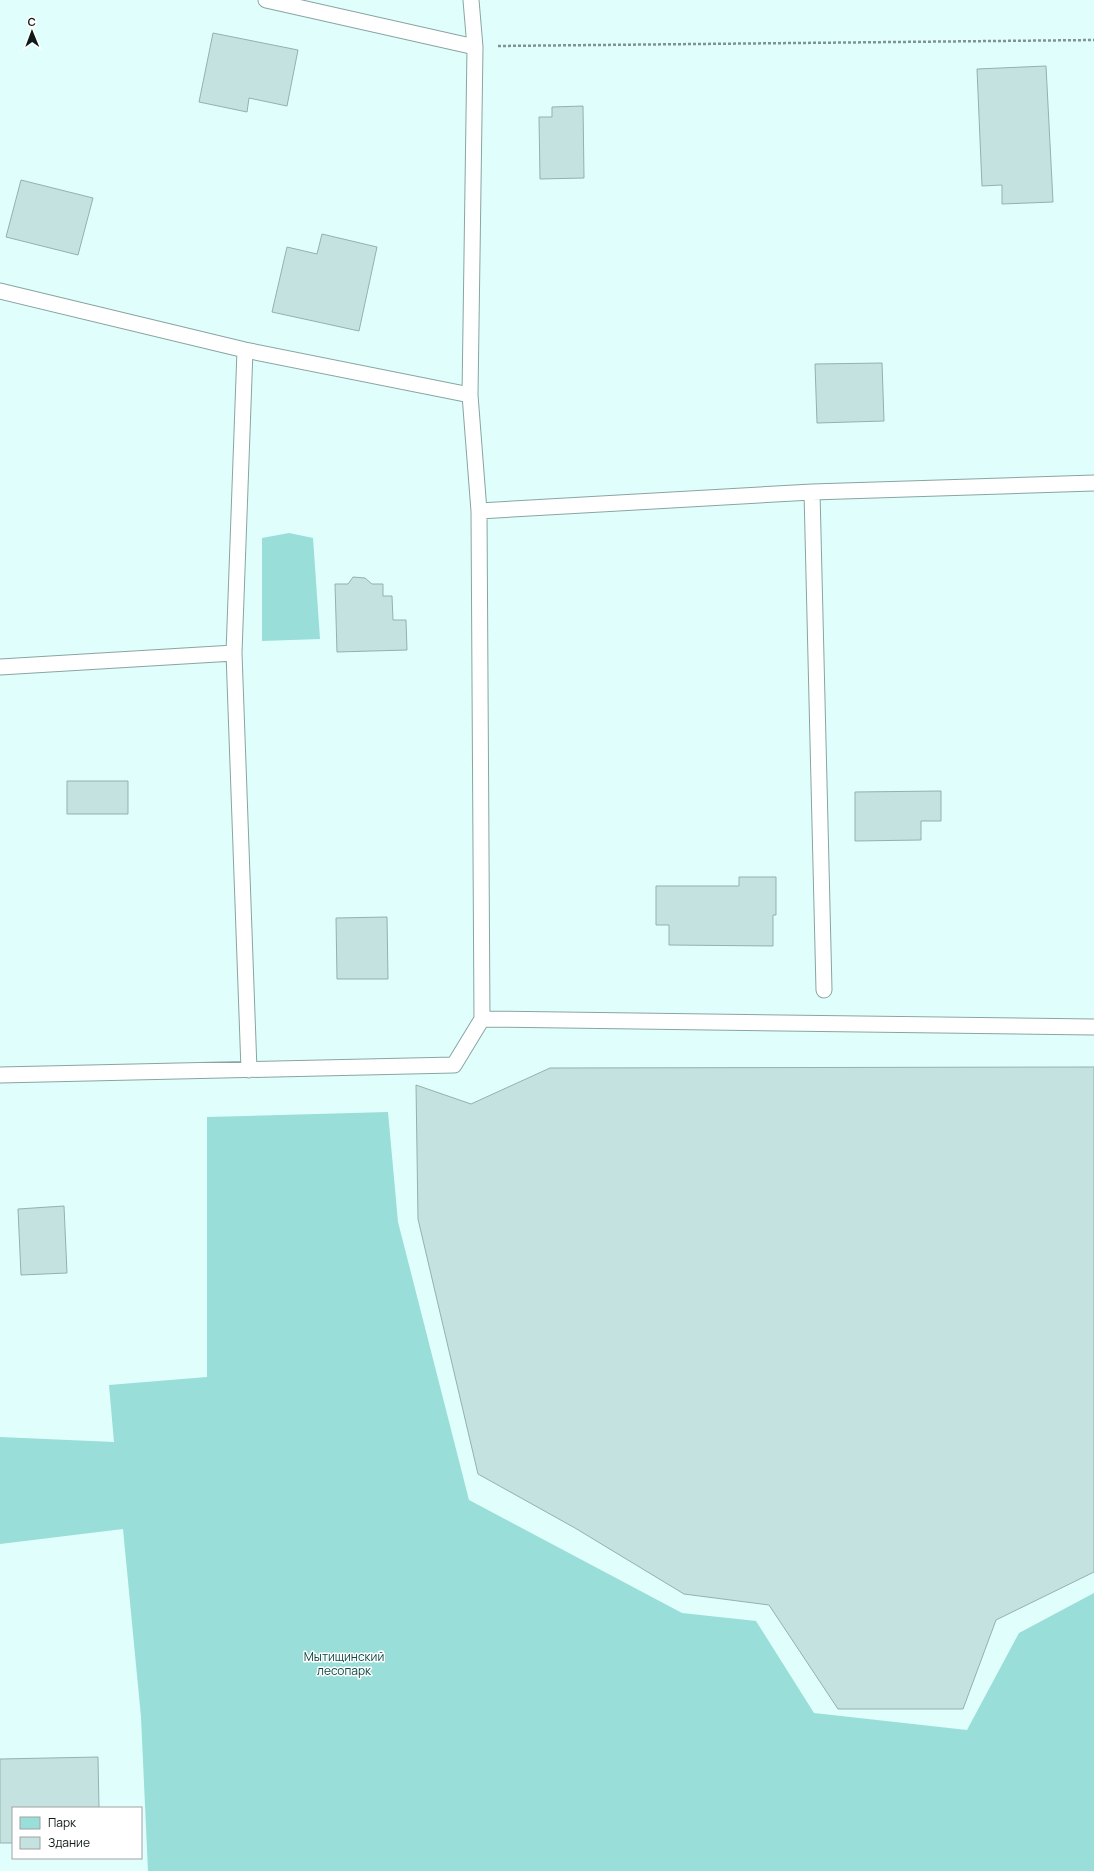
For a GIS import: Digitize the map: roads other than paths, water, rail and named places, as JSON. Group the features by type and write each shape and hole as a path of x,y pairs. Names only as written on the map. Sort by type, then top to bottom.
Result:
{"lane":[{"path":"266,0 475,47"},
{"path":"0,1075 454,1065 482,1019 479,511 470,395 475,47 471,0"},
{"path":"0,291 246,350 470,395"},
{"path":"246,350 234,653 249,1070"},
{"path":"479,511 812,492 1094,483"},
{"path":"812,492 824,990"},
{"path":"0,667 234,653"},
{"path":"482,1019 1094,1027"}],"park label":[{"name":"Мытищинский лесопарк","path":"344,1664"}]}
